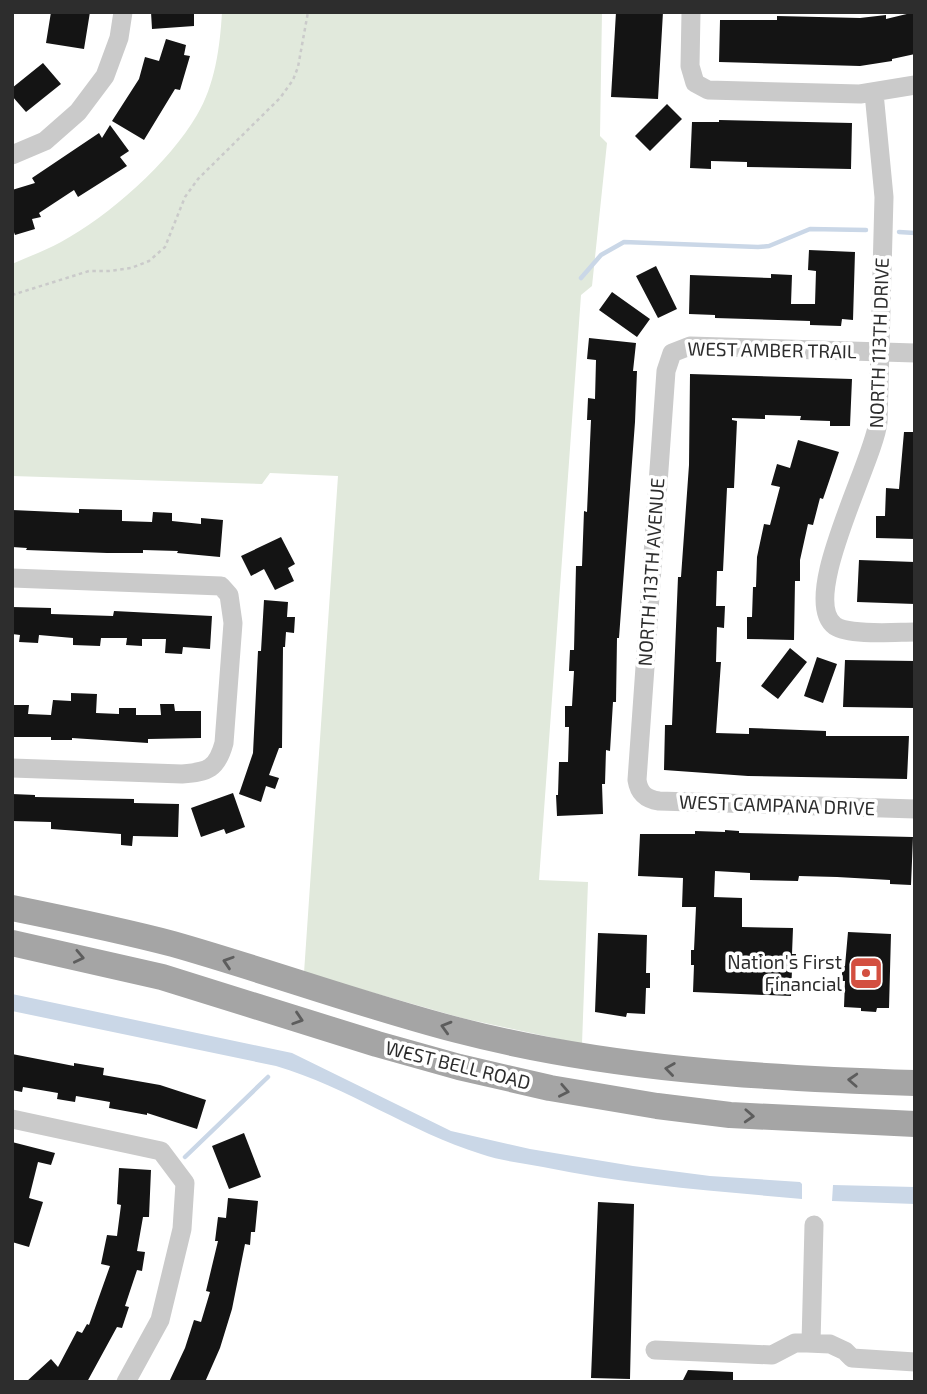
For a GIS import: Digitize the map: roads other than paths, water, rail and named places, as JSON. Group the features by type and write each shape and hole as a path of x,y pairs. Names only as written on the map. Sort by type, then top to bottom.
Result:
{"main road":[{"name":"WEST BELL ROAD","path":"12,908 96,925 173,945 458,1030 526,1045 682,1070 915,1083"},
{"name":"WEST BELL ROAD","path":"12,943 163,977 377,1044 458,1067 561,1091 730,1115 915,1124"}],"street":[{"path":"12,155 45,141 78,111 105,76 119,38 123,12"},
{"path":"691,12 690,66 695,83 700,87 715,90 874,93 915,85"},
{"name":"NORTH 113TH DRIVE","path":"874,93 883,185 884,231 877,433 829,563 826,608 833,624 852,631 915,632"},
{"name":"WEST AMBER TRAIL","path":"672,352 690,346 915,353"},
{"name":"NORTH 113TH AVENUE","path":"641,793 637,774 664,399 667,365 672,352"},
{"path":"12,578 221,586 229,595 233,622 224,743 220,757 213,766 201,772 182,774 12,768"},
{"name":"WEST CAMPANA DRIVE","path":"641,793 659,801 915,809"},
{"path":"12,1119 161,1151 185,1184 182,1229 160,1320 126,1382"},
{"path":"811,1343 814,1225"},
{"path":"655,1350 772,1354 795,1343 811,1343 830,1344 852,1358 915,1362"}],"water":[{"path":"12,994 292,1053 451,1131 530,1149 633,1166 710,1176 800,1182 802,1199 639,1183 496,1158 429,1134 303,1075 276,1066 12,1011"},
{"path":"833,1185 915,1187 915,1204 832,1201"}],"waterway":[{"path":"581,278 601,255 624,242 758,247 769,246 810,229 866,230"},
{"path":"899,232 915,233"},
{"path":"185,1157 268,1077"}],"place":[{"name":"Nation's First Financial","path":"866,973"}]}
